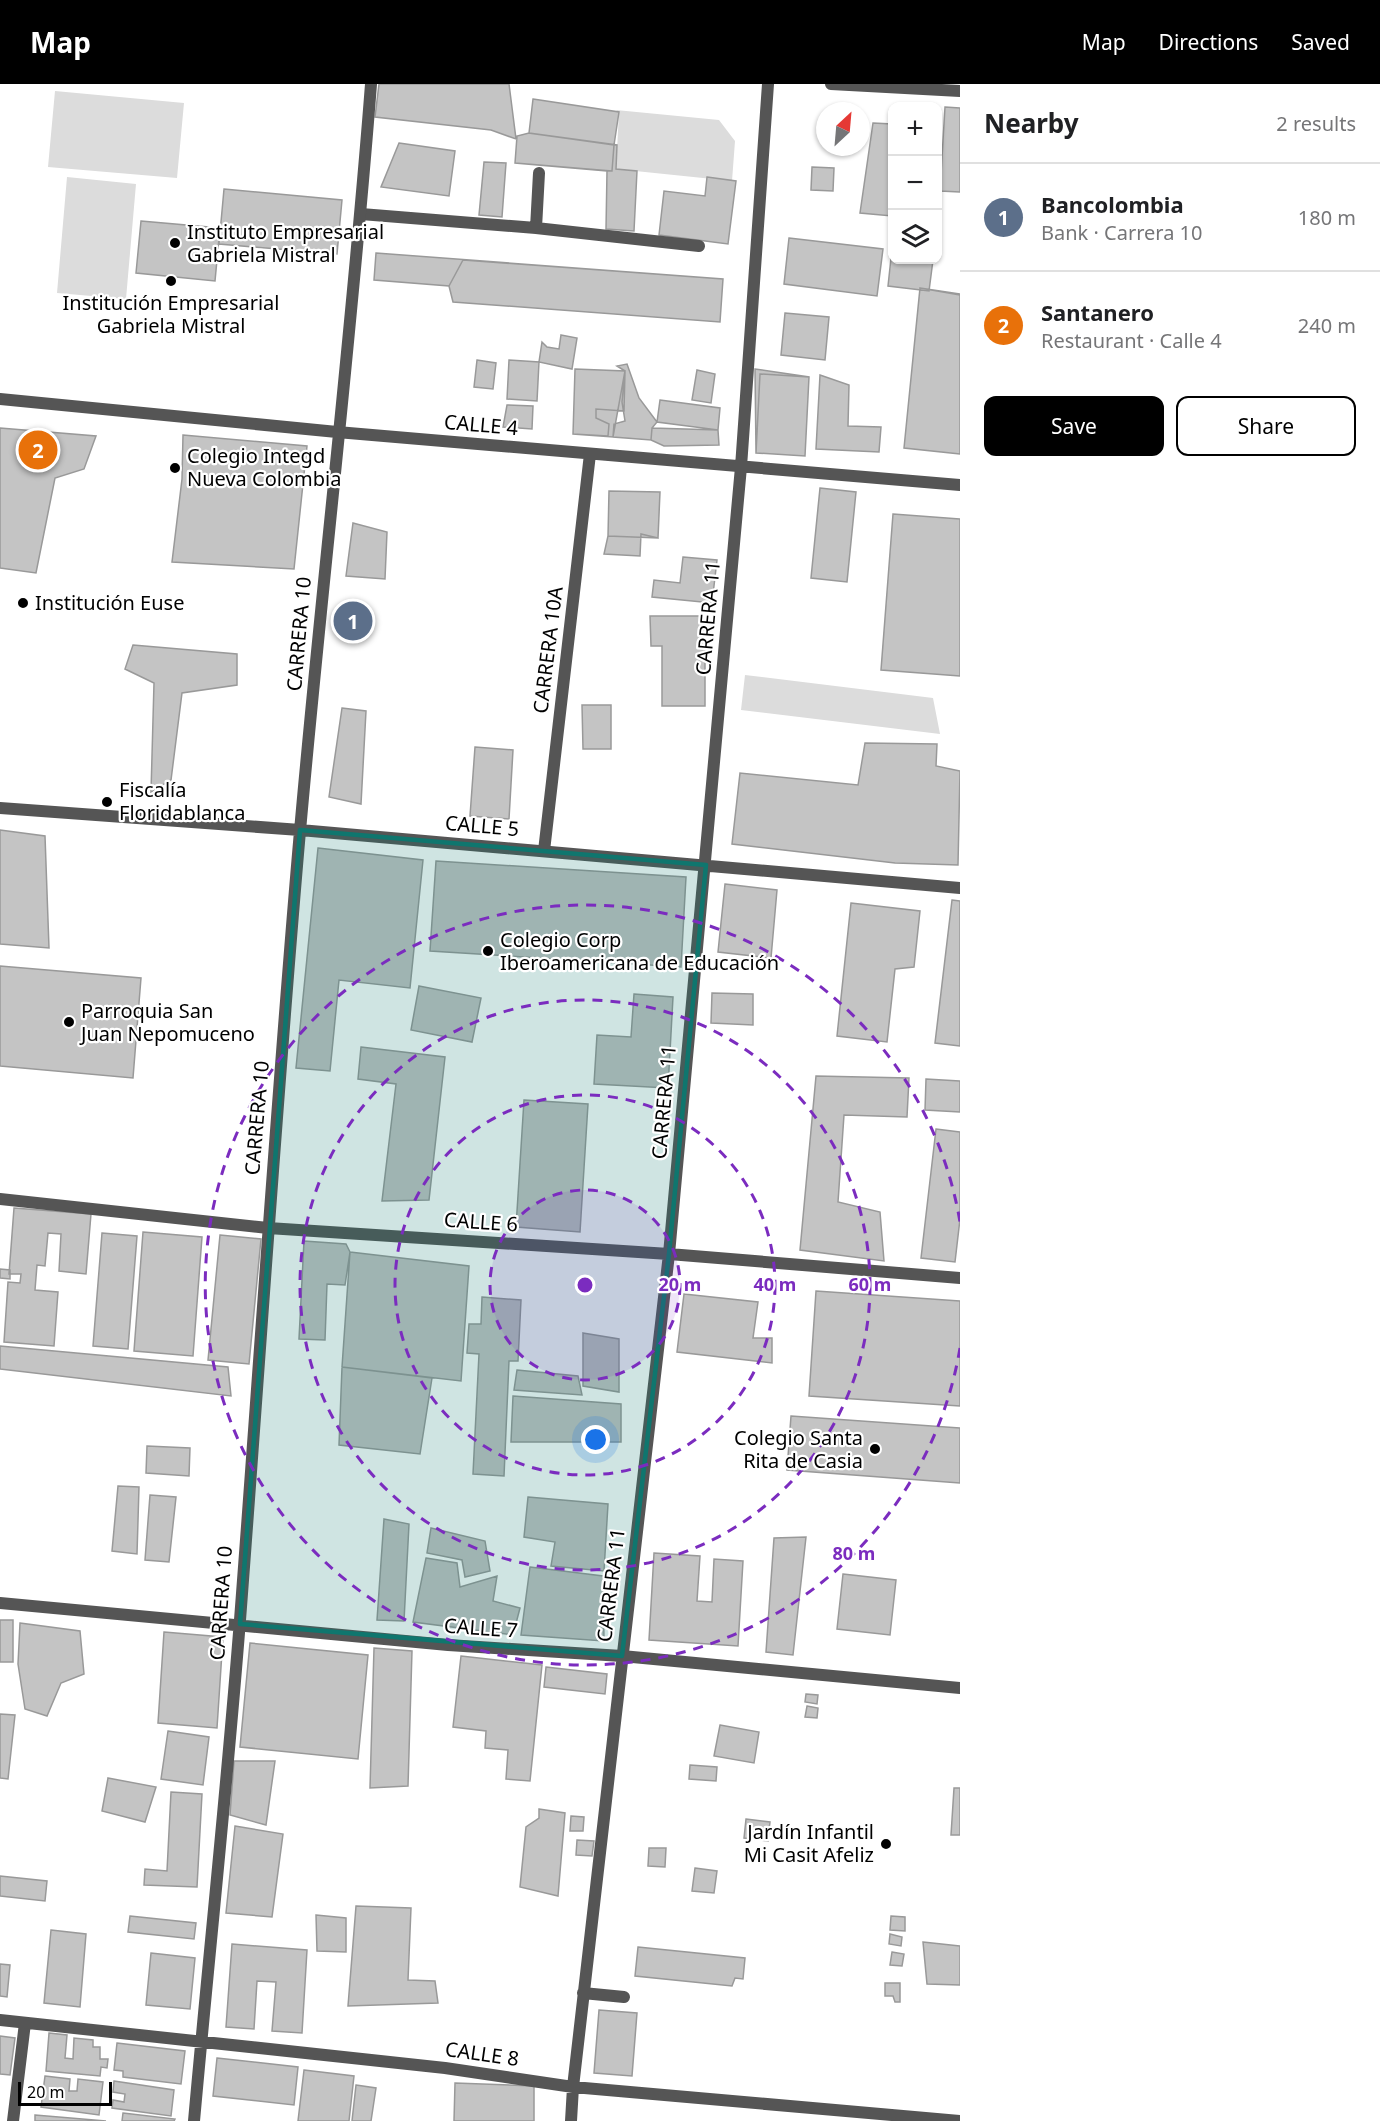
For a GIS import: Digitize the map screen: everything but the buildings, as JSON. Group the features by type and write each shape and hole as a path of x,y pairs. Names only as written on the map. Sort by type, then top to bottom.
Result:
{"street":[{"name":"CARRERA 10","path":"194,2121 240,1624 268,1228 300,830 337,432 361,214 371,84"},
{"name":"CARRERA 11","path":"572,2121 573,2087 583,1993 669,1254 741,467 768,84"},
{"path":"831,84 960,91"},
{"path":"536,228 539,173"},
{"path":"361,214 536,228 699,246"},
{"name":"CALLE 4","path":"0,399 337,432 960,485"},
{"name":"CARRERA 10A","path":"544,851 590,454"},
{"name":"CALLE 5","path":"0,808 300,830 960,888"},
{"name":"CALLE 6","path":"0,1199 268,1228 669,1254 960,1278"},
{"name":"CALLE 7","path":"0,1603 448,1645 622,1656 960,1689"},
{"path":"583,1993 624,1997"},
{"name":"CALLE 8","path":"0,2020 445,2068 573,2087 960,2121"},
{"path":"14,2121 26,2023"}],"highlighted area":[{"path":"300,830 706,865 669,1254 622,1656 240,1624"}],"shaded area":[{"path":"55,91 184,103 177,178 48,167"},
{"path":"616,110 719,120 735,141 732,181 616,169 619,112"},
{"path":"67,177 136,184 126,299 57,293"},
{"path":"745,675 933,698 940,734 741,710"}],"place":[{"name":"Instituto Empresarial Gabriela Mistral","path":"175,243"},
{"name":"Institución Empresarial Gabriela Mistral","path":"171,281"},
{"name":"Santanero","path":"38,450"},
{"name":"Colegio Integd Nueva Colombia","path":"175,468"},
{"name":"Institución Euse","path":"23,603"},
{"name":"Bancolombia","path":"353,621"},
{"name":"Fiscalía Floridablanca","path":"107,802"},
{"name":"Colegio Corp Iberoamericana de Educación","path":"488,951"},
{"name":"Parroquia San Juan Nepomuceno","path":"69,1022"},
{"name":"Colegio Santa Rita de Casia","path":"875,1449"},
{"name":"Jardín Infantil Mi Casit Afeliz","path":"886,1844"}]}
